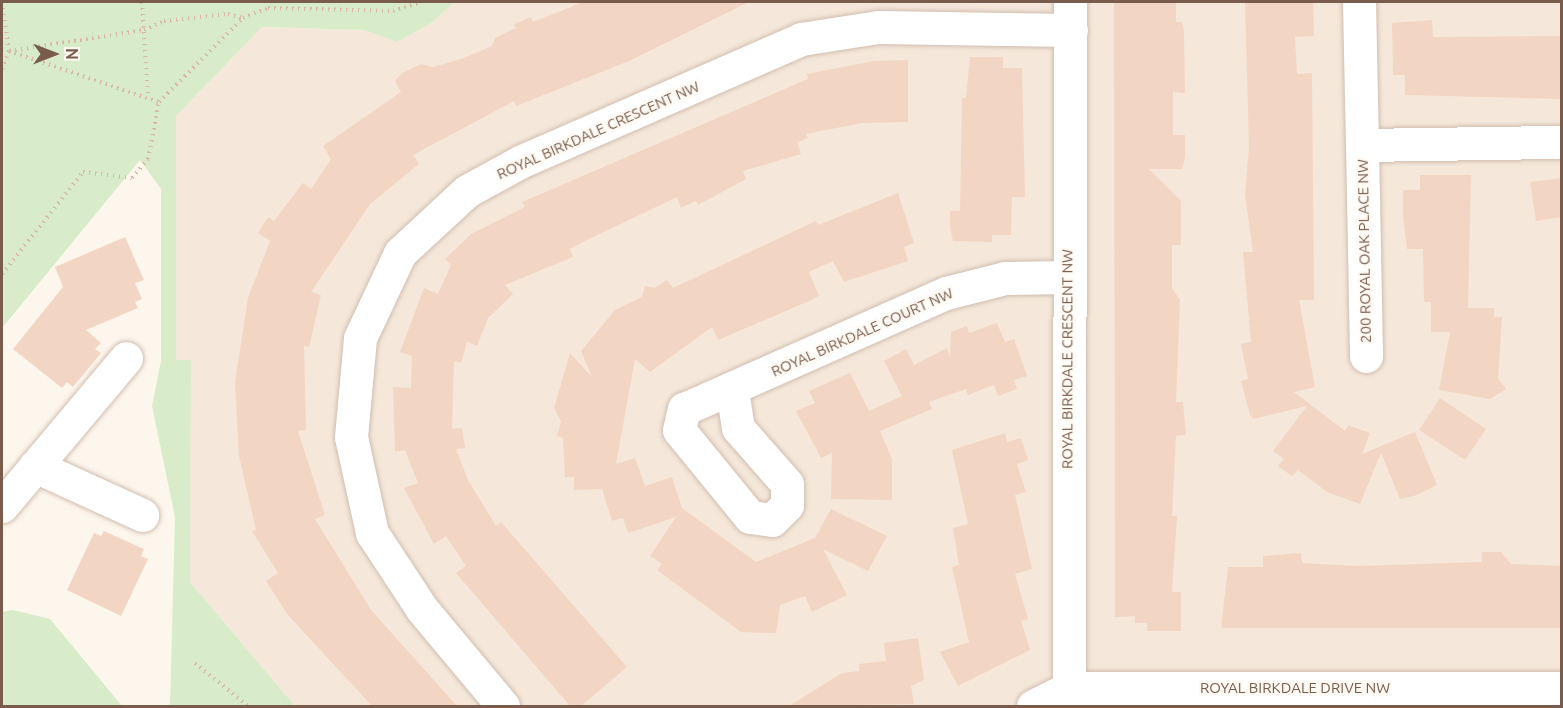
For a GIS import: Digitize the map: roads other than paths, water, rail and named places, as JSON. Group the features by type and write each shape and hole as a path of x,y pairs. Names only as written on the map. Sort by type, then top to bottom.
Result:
{"street":[{"name":"200 ROYAL OAK PLACE NW","path":"1359,2 1366,356"},
{"name":"ROYAL BIRKDALE CRESCENT NW","path":"503,706 422,609 372,533 351,437 360,338 400,253 467,191 522,161 801,39 878,27 1070,16 1066,277 1070,688"},
{"path":"1362,146 1562,142"},
{"name":"ROYAL BIRKDALE COURT NW","path":"732,390 946,293 1005,278 1066,277"},
{"path":"2,506 126,358"},
{"path":"35,466 142,515"},
{"name":"ROYAL BIRKDALE DRIVE NW","path":"1033,706 1070,688 1235,697 1562,688"}]}
